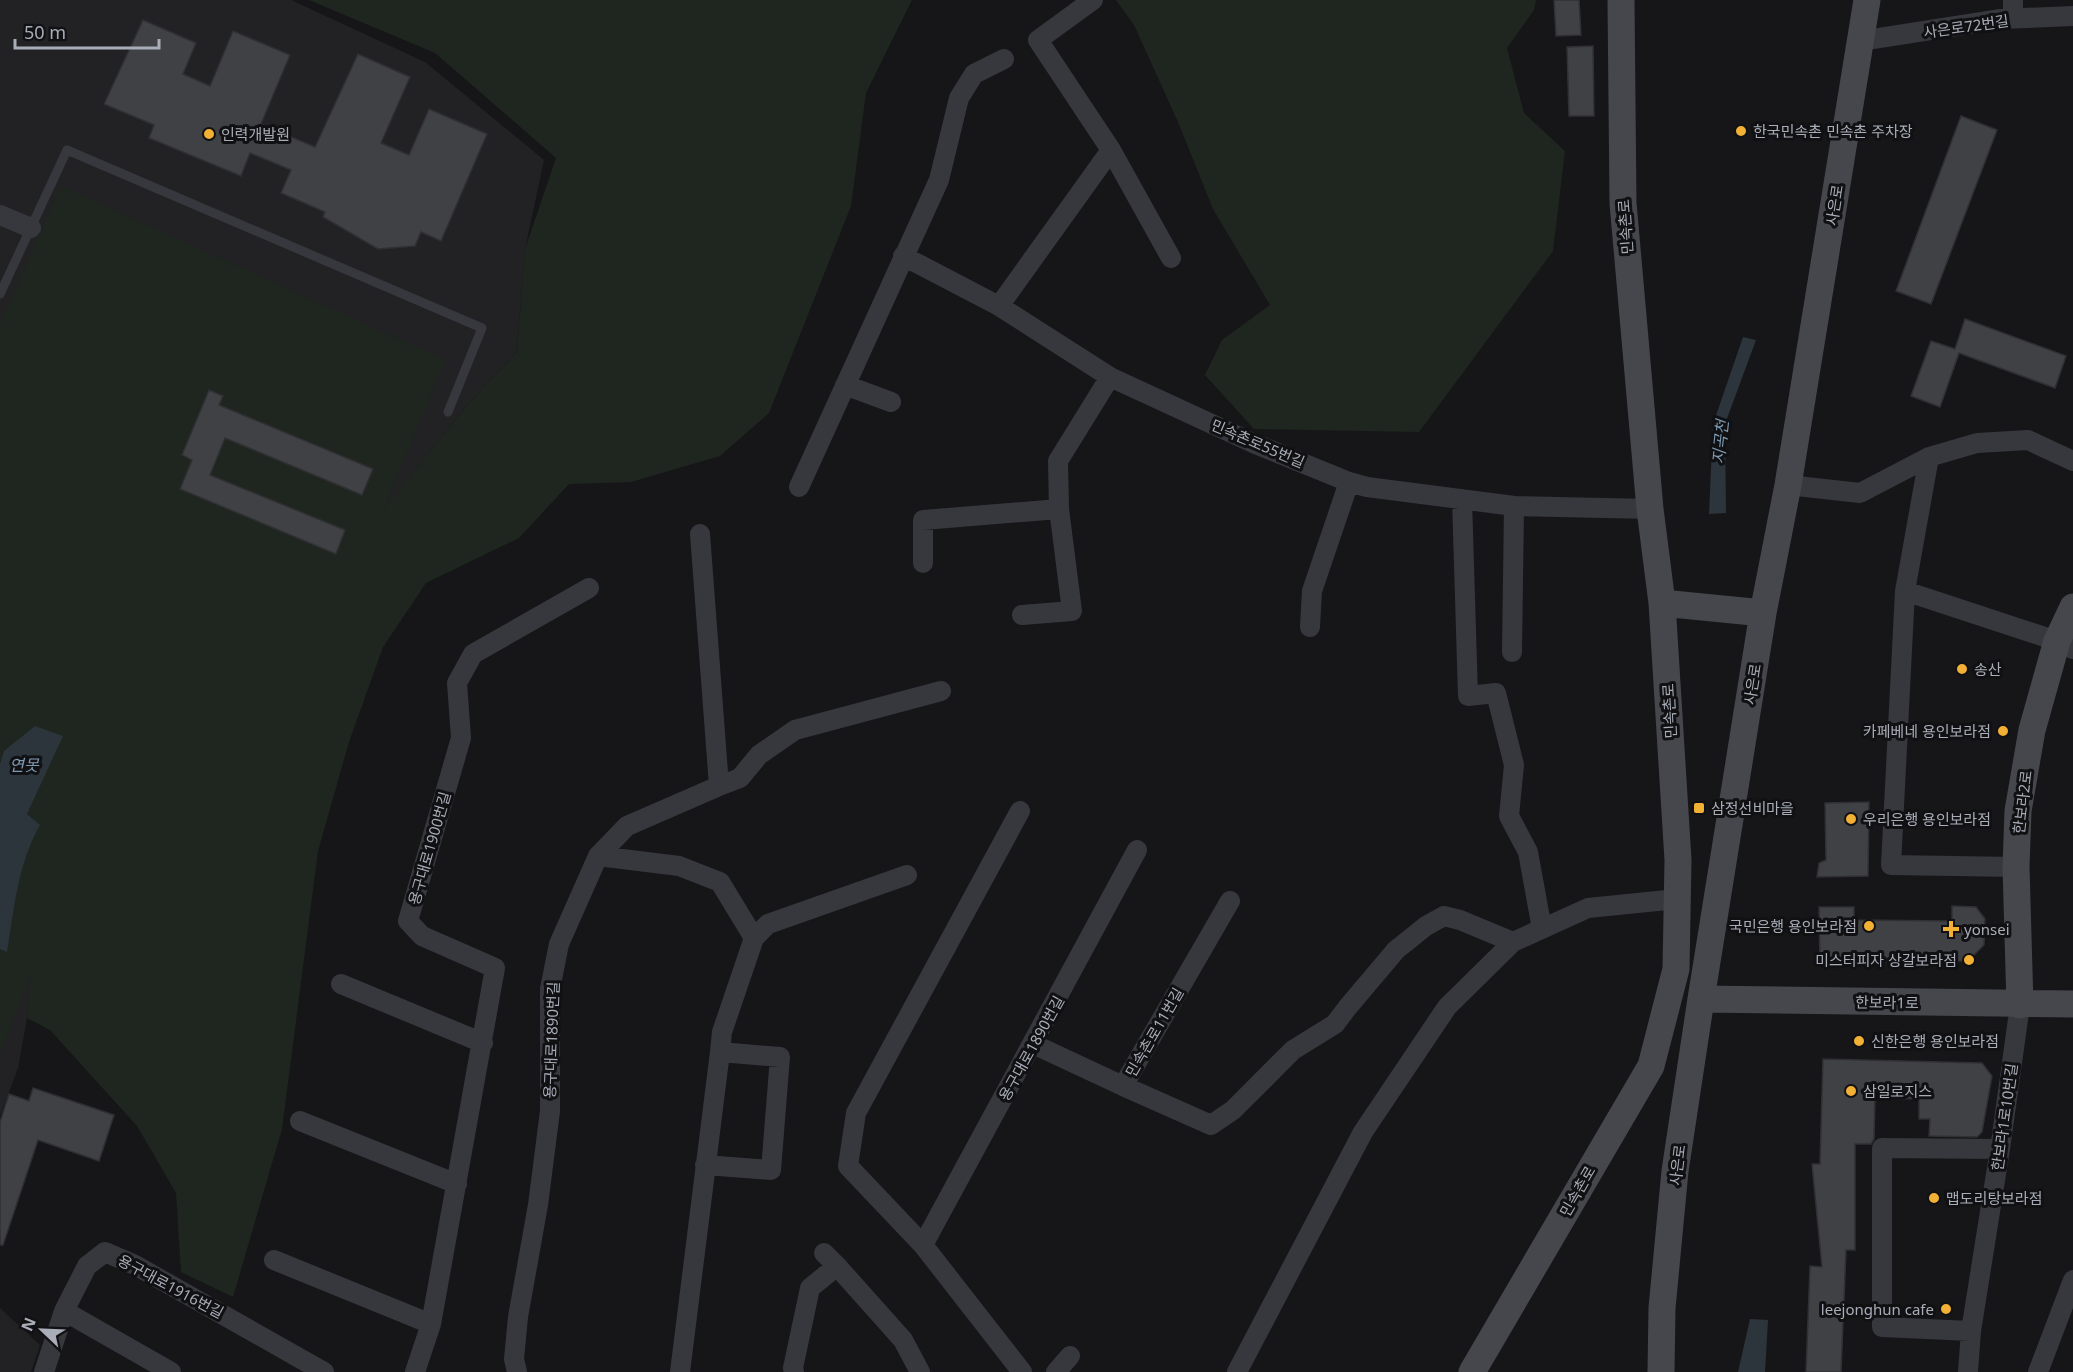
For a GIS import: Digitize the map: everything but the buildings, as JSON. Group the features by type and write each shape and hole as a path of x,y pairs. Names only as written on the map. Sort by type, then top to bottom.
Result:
{"street":[{"path":"1094,0 1038,40 1111,150 1172,258"},
{"name":"민속촌로","path":"1472,1372 1651,1066 1676,969 1678,860 1662,603 1650,508 1623,203 1621,0"},
{"name":"사은로","path":"1661,1372 1662,1308 1675,1171 1763,613 1788,485 1867,0"},
{"name":"사은로72번길","path":"1860,41 2013,9 2073,16"},
{"path":"799,487 939,180 959,98 974,74 1004,59"},
{"path":"999,306 1111,150"},
{"path":"0,215 31,228"},
{"name":"민속촌로55번길","path":"903,256 999,306 1110,376 1253,443 1349,482 1367,487 1514,506 1650,508"},
{"path":"1022,615 1072,611 1059,509 1058,461 1110,376"},
{"path":"845,385 891,402"},
{"path":"1788,485 1860,493 1929,456 1977,443 2028,440 2073,461"},
{"path":"1929,456 1905,591 1891,865 2016,867"},
{"path":"1310,627 1312,591 1349,482"},
{"path":"1462,499 1468,696 1496,693 1514,765 1509,816 1528,852 1542,929"},
{"path":"1512,652 1514,506"},
{"path":"923,563 923,520 1059,509"},
{"path":"700,534 719,786"},
{"name":"용구대로1900번길","path":"415,1372 430,1324 495,968 422,936 408,921 461,738 457,683 472,654 588,588"},
{"path":"1905,591 2065,645"},
{"path":"1662,603 1763,613"},
{"name":"한보라2로","path":"2019,1005 2016,867 2018,811 2032,730 2065,645 2073,607"},
{"name":"용구대로1890번길","path":"517,1372 514,1359 518,1317 538,1205 550,1111 550,989 559,944 598,856 627,826 740,778 759,754 795,730 941,691"},
{"path":"1020,811 856,1113 848,1166 923,1245 1022,1372"},
{"name":"용구대로1890번길","path":"923,1245 1137,850"},
{"path":"598,856 680,866 720,882 754,938"},
{"path":"680,1372 722,1032 754,938 768,924 908,875"},
{"path":"1239,1371 1369,1123 1447,1007 1513,942 1588,908 1677,899"},
{"name":"민속촌로11번길","path":"1230,901 1123,1086 1211,1125 1233,1110 1293,1050 1335,1024 1396,950 1426,926 1444,916 1460,920 1513,942"},
{"path":"341,984 483,1043"},
{"name":"한보라1로","path":"1701,999 2073,1004"},
{"name":"한보라1로10번길","path":"1968,1372 1971,1331 2000,1149 2019,1005"},
{"path":"1033,1044 1123,1086"},
{"path":"705,1165 771,1170 780,1057 720,1052"},
{"path":"300,1121 457,1184"},
{"path":"1971,1331 1882,1327 1882,1148 2000,1149"},
{"name":"용구대로1916번길","path":"44,1372 64,1311 87,1266 105,1252 135,1265 324,1372"},
{"path":"794,1372 810,1288 831,1259 903,1340 920,1372"},
{"path":"274,1260 430,1324"},
{"path":"2038,1372 2073,1280"},
{"path":"64,1311 171,1372"},
{"path":"1056,1372 1070,1356"}],"lane":[{"path":"0,294 67,150 482,328 448,412"}],"shaded area":[{"path":"0,0 291,0 425,62 544,160 525,249 517,352 467,405 383,511 32,971 18,1068 0,1116"},
{"path":"309,0 912,0 866,93 851,206 769,413 720,456 631,482 569,484 519,538 426,583 383,647 349,742 318,851 282,1129 233,1297 181,1272 176,1193 137,1126 50,1030 27,1018 31,974 0,1055 0,325 61,186 445,360 384,509 467,405 517,352 525,249 556,158 435,53"},
{"path":"1116,0 1536,0 1534,10 1507,48 1524,113 1565,151 1553,251 1419,432 1254,429 1205,375 1222,340 1270,305 1213,209 1178,122 1134,25"},
{"path":"0,1308 40,1345 31,1372 0,1372"}],"water":[{"name":"지곡천","path":"1743,337 1756,340 1725,424 1726,513 1709,514 1713,424"},
{"name":"연못","path":"35,726 63,736 27,814 40,825 22,871 7,952 0,949 0,764 4,751"},
{"path":"1750,1319 1768,1320 1765,1372 1738,1372"}],"place":[{"name":"한국민속촌 민속촌 주차장","path":"1741,131"},
{"name":"인력개발원","path":"209,134"},
{"name":"송산","path":"1962,669"},
{"name":"카페베네 용인보라점","path":"2003,731"},
{"name":"삼정선비마을","path":"1699,808"},
{"name":"우리은행 용인보라점","path":"1851,819"},
{"name":"국민은행 용인보라점","path":"1869,926"},
{"name":"yonsei","path":"1951,929"},
{"name":"미스터피자 상갈보라점","path":"1969,960"},
{"name":"신한은행 용인보라점","path":"1859,1041"},
{"name":"삼일로지스","path":"1851,1091"},
{"name":"맵도리탕보라점","path":"1934,1198"},
{"name":"leejonghun cafe","path":"1946,1309"}]}
